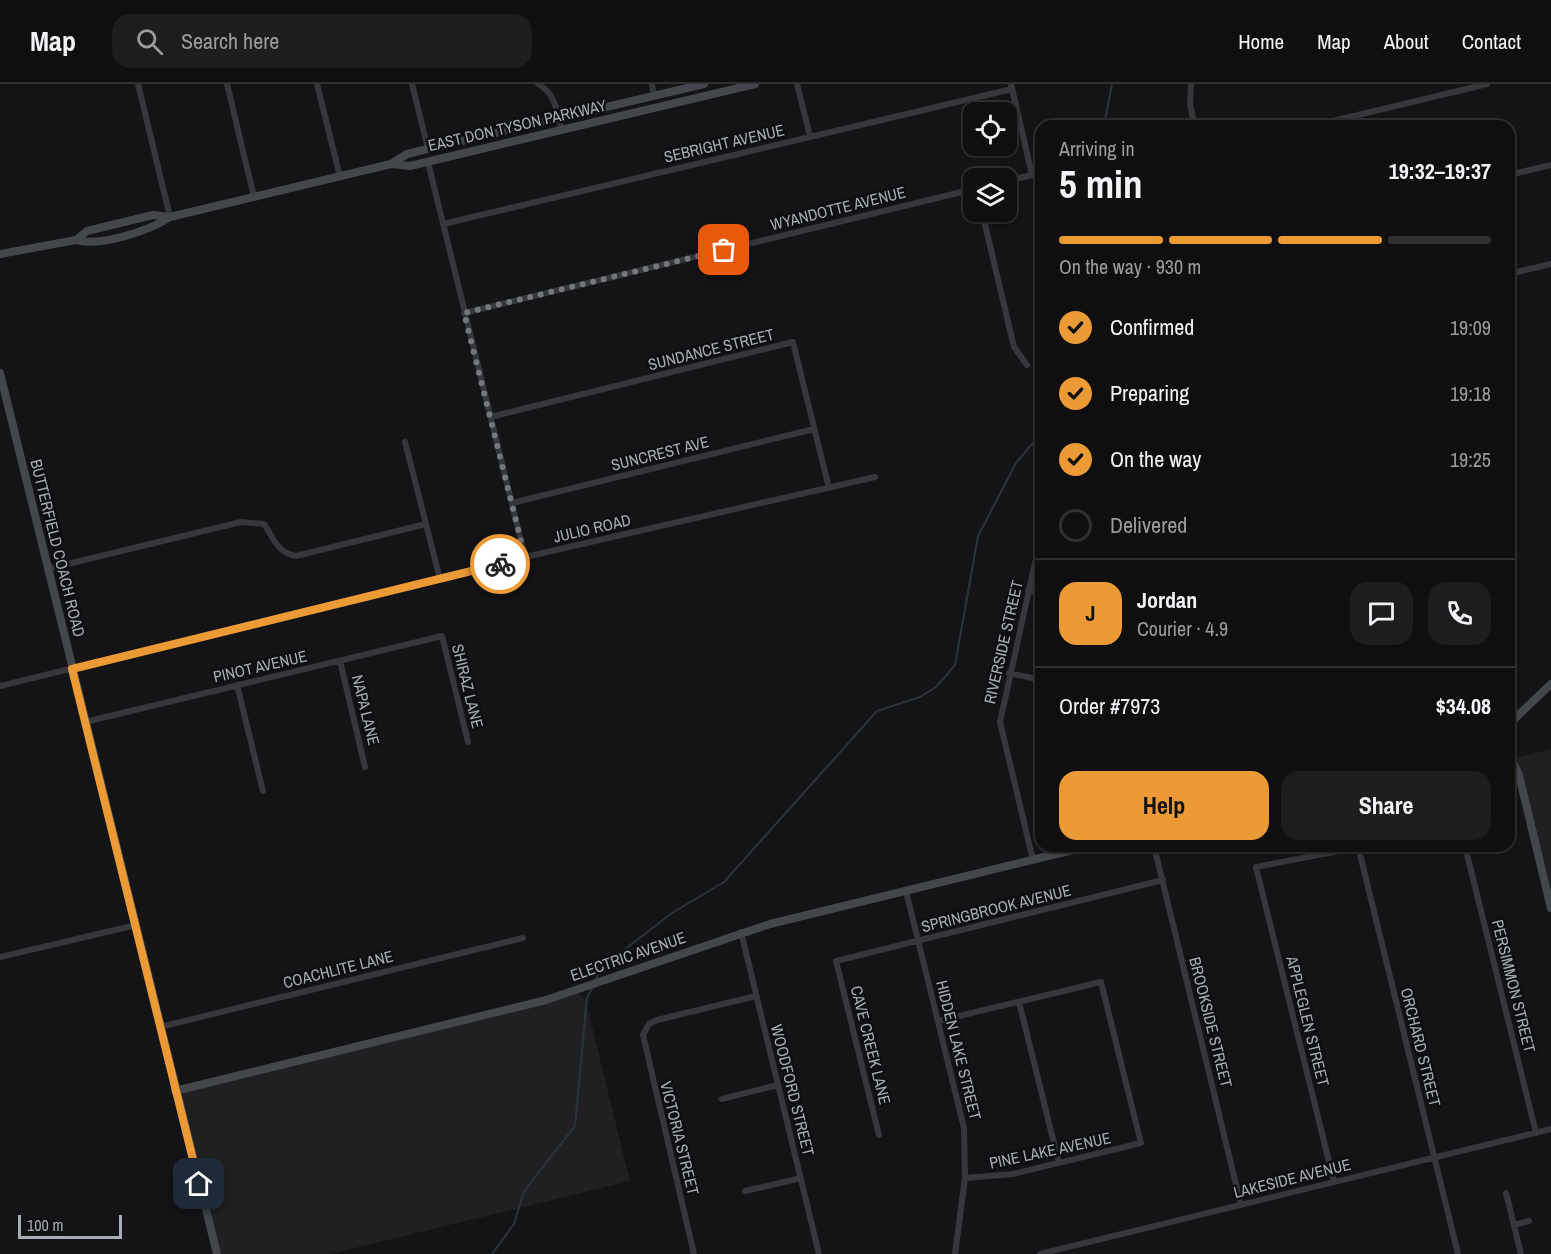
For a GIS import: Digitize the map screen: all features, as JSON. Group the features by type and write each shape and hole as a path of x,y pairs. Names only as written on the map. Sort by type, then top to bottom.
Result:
{"main road":[{"name":"EAST DON TYSON PARKWAY","path":"0,254 76,240 87,231 153,215 170,217 340,177 391,164 407,154 704,84"},
{"name":"EAST DON TYSON PARKWAY","path":"391,164 410,166 755,84"},
{"name":"BUTTERFIELD COACH ROAD","path":"0,373 217,1254"},
{"path":"1515,718 1551,684"},
{"path":"1515,767 1551,908"},
{"name":"ELECTRIC AVENUE","path":"176,1091 574,992 741,932 1065,852"}],"street":[{"path":"138,84 170,217"},
{"path":"227,84 254,197"},
{"path":"317,84 340,177"},
{"path":"412,84 428,150"},
{"path":"538,84 547,89 553,98 562,130"},
{"path":"652,84 654,96"},
{"path":"797,84 810,136"},
{"path":"1191,84 1190,105 1194,120"},
{"path":"1337,120 1487,84"},
{"path":"1011,87 1032,175 1017,178"},
{"name":"SEBRIGHT AVENUE","path":"443,224 1011,87"},
{"path":"428,162 525,557"},
{"path":"1515,174 1551,165"},
{"name":"WYANDOTTE AVENUE","path":"464,313 963,192"},
{"path":"984,222 1014,347 1027,365"},
{"path":"1515,273 1551,264"},
{"name":"SUNDANCE STREET","path":"490,417 793,342 829,488"},
{"name":"SUNCREST AVE","path":"512,503 814,429"},
{"path":"405,442 440,579"},
{"name":"JULIO ROAD","path":"0,686 525,557 875,477"},
{"path":"47,569 241,522 264,524 279,549 287,555 296,556 426,524"},
{"name":"RIVERSIDE STREET","path":"1032,860 1000,722 1035,561"},
{"path":"1028,590 1035,592"},
{"name":"PINOT AVENUE","path":"85,722 442,636"},
{"name":"SHIRAZ LANE","path":"442,636 468,742"},
{"name":"NAPA LANE","path":"340,661 365,766"},
{"path":"1010,673 1035,679"},
{"path":"237,685 263,791"},
{"name":"BROOKSIDE STREET","path":"1156,852 1242,1205"},
{"name":"APPLEGLEN STREET","path":"1330,852 1256,867 1334,1182"},
{"name":"ORCHARD STREET","path":"1361,852 1458,1254"},
{"name":"PERSIMMON STREET","path":"1466,852 1536,1133"},
{"name":"SPRINGBROOK AVENUE","path":"836,961 1163,880"},
{"name":"HIDDEN LAKE STREET","path":"906,891 964,1128 965,1178 955,1254"},
{"path":"0,957 136,925"},
{"name":"WOODFORD STREET","path":"741,932 819,1254"},
{"name":"COACHLITE LANE","path":"160,1027 523,938"},
{"name":"CAVE CREEK LANE","path":"836,961 879,1135"},
{"name":"PINE LAKE AVENUE","path":"965,1178 1013,1174 1141,1143 1101,982 1019,1002"},
{"name":"VICTORIA STREET","path":"694,1254 643,1041 644,1029 657,1020 756,996"},
{"path":"938,1021 1019,1002 1059,1163"},
{"path":"722,1099 778,1085"},
{"name":"LAKESIDE AVENUE","path":"1040,1254 1551,1129"},
{"path":"745,1191 801,1178"},
{"path":"1506,1193 1521,1254"},
{"path":"1514,1225 1529,1221"}],"shaded area":[{"path":"1551,749 1551,908 1515,770 1515,758"},
{"path":"574,991 585,998 630,1181 330,1254 217,1254 175,1091"}],"waterway":[{"path":"1105,120 1112,84"},
{"path":"596,980 600,970 611,960 672,913 724,882 877,711 920,697 936,687 955,665 978,536 1016,463 1035,440"},
{"path":"492,1254 514,1224 524,1191 575,1126 587,998 592,988"}],"way so far":[{"path":"500,564 525,557 464,313 724,250"}],"route":[{"path":"199,1184 72,669 500,564"}]}
